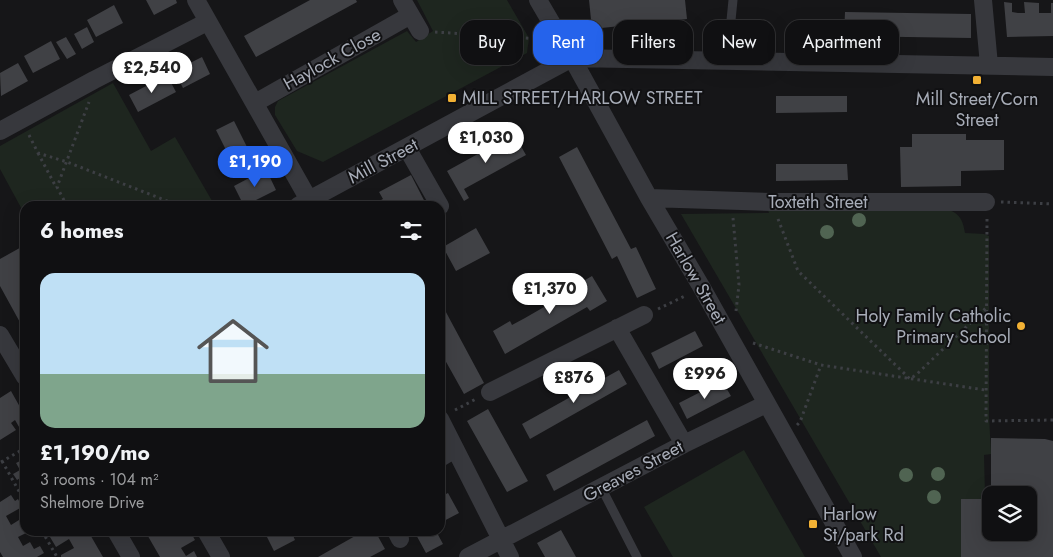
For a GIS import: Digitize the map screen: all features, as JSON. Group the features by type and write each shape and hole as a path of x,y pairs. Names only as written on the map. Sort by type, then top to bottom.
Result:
{"street":[{"path":"196,0 207,22 312,201"},
{"name":"Harlow Street","path":"538,0 550,20"},
{"path":"983,0 989,65"},
{"name":"Haylock Close","path":"255,103 405,8 420,32"},
{"path":"0,131 207,22"},
{"name":"Mill Street","path":"603,59 703,61"},
{"name":"Mill Street","path":"775,62 1053,67"},
{"name":"Mill Street","path":"315,201 559,65"},
{"name":"Harlow Street","path":"576,65 852,557"},
{"path":"407,148 437,201"},
{"name":"Toxteth Street","path":"649,198 771,202 986,202"},
{"path":"490,392 644,315"},
{"path":"617,328 684,444"},
{"path":"0,335 20,370"},
{"name":"Greaves Street","path":"468,557 684,444 766,404"},
{"path":"445,426 448,454 510,557"},
{"path":"119,536 131,557"},
{"path":"209,536 221,557"}],"lane":[{"path":"731,20 733,0"},
{"path":"602,487 637,557"}],"path":[{"path":"420,32 533,39"},
{"path":"56,187 92,95 94,80"},
{"path":"21,120 64,201"},
{"path":"38,153 67,162 167,201"},
{"path":"721,322 736,311 739,286 732,200"},
{"path":"771,202 798,271 910,379"},
{"path":"1053,204 986,202 986,421 1053,420"},
{"path":"644,315 702,288"},
{"path":"910,379 987,307"},
{"path":"738,352 754,342 821,365 986,390"},
{"path":"784,433 800,422 821,365"},
{"path":"445,415 490,392"},
{"path":"20,451 1,462 20,494"},
{"path":"45,536 57,557"}],"shaded area":[{"path":"417,0 507,0 519,20 460,20 460,65 505,65 323,162 297,151 275,115 275,107 278,101 407,31 416,42 433,31"},
{"path":"523,28 529,38 527,53 523,55"},
{"path":"113,83 151,151 175,137 212,201 20,201 20,206 0,169 0,146"},
{"path":"767,208 949,210 961,219 965,233 989,236 989,416 991,454 984,455 985,486 982,486 981,499 961,499 961,557 881,557 681,214 769,213"},
{"path":"744,450 805,557 673,557 644,507"}],"building":[{"path":"146,0 176,0 177,3 154,15"},
{"path":"310,0 356,0 357,2 256,57 244,36"},
{"path":"589,0 685,0 687,19 613,20 613,27 603,28 603,20 591,20"},
{"path":"1004,2 1012,3 1012,12 1018,13 1025,13 1024,2 1039,3 1039,13 1051,13 1051,3 1053,3 1053,36 1007,37"},
{"path":"114,5 123,23 96,37 87,20"},
{"path":"845,12 971,14 971,38 899,37 899,20 845,20"},
{"path":"87,27 94,42 82,49 74,34"},
{"path":"66,37 76,54 67,59 56,42"},
{"path":"51,41 60,59 33,73 24,56"},
{"path":"202,57 210,74 183,88 174,71"},
{"path":"18,63 28,81 1,96 0,73"},
{"path":"167,75 176,92 138,112 129,95"},
{"path":"776,96 847,96 847,112 776,113"},
{"path":"234,121 252,157 234,166 216,130"},
{"path":"514,134 526,155 464,189 469,198 464,201 447,171"},
{"path":"912,134 966,134 966,140 1004,140 1004,170 961,171 961,186 901,187 900,147 912,147"},
{"path":"577,147 631,249 636,247 656,289 637,298 617,256 612,259 559,157"},
{"path":"776,164 847,164 848,180 776,181"},
{"path":"266,169 276,190 254,201 242,201 234,186"},
{"path":"411,175 424,201 379,201 383,199 379,192"},
{"path":"476,228 490,253 456,271 445,251 445,246"},
{"path":"20,248 20,322 0,286 0,259"},
{"path":"592,276 607,301 590,311 587,307 505,354 493,331 510,321 512,325 525,318 577,288 575,286"},
{"path":"445,310 484,383 464,394 445,360"},
{"path":"695,331 703,346 659,369 651,353"},
{"path":"619,370 627,384 530,439 522,424"},
{"path":"722,381 731,396 687,419 679,403"},
{"path":"11,391 20,407 20,429 15,420 11,423 16,430 0,440 0,398"},
{"path":"488,409 528,481 507,492 467,421"},
{"path":"647,420 655,436 554,491 546,475"},
{"path":"991,438 1045,439 1053,441 1053,557 961,557 961,499 982,499 982,541 1037,541 1037,486 991,486"},
{"path":"20,461 20,470 16,463"},
{"path":"20,470 20,478 17,480 13,474"},
{"path":"448,493 459,513 445,520 445,494"},
{"path":"11,495 15,501 18,499 20,508 6,516 11,525 19,520 20,536 18,537 23,546 30,542 34,549 40,546 44,553 37,557 3,557 0,552 0,502"},
{"path":"561,530 576,557 545,557 537,543"},
{"path":"49,536 91,536 103,557 61,557 61,555 74,548 69,539 56,547"},
{"path":"148,536 193,536 195,540 181,548 186,556 194,551 197,557 160,557"},
{"path":"266,536 293,536 295,540 274,551"},
{"path":"355,536 378,536 385,549 370,557 318,557"},
{"path":"417,536 439,536 443,544 426,553"}],"place":[{"name":"Mill Street/Corn Street","path":"977,80"},
{"name":"MILL STREET/HARLOW STREET","path":"452,98"},
{"name":"Holy Family Catholic Primary School","path":"1021,326"},
{"name":"Harlow St/park Rd","path":"813,524"}]}
